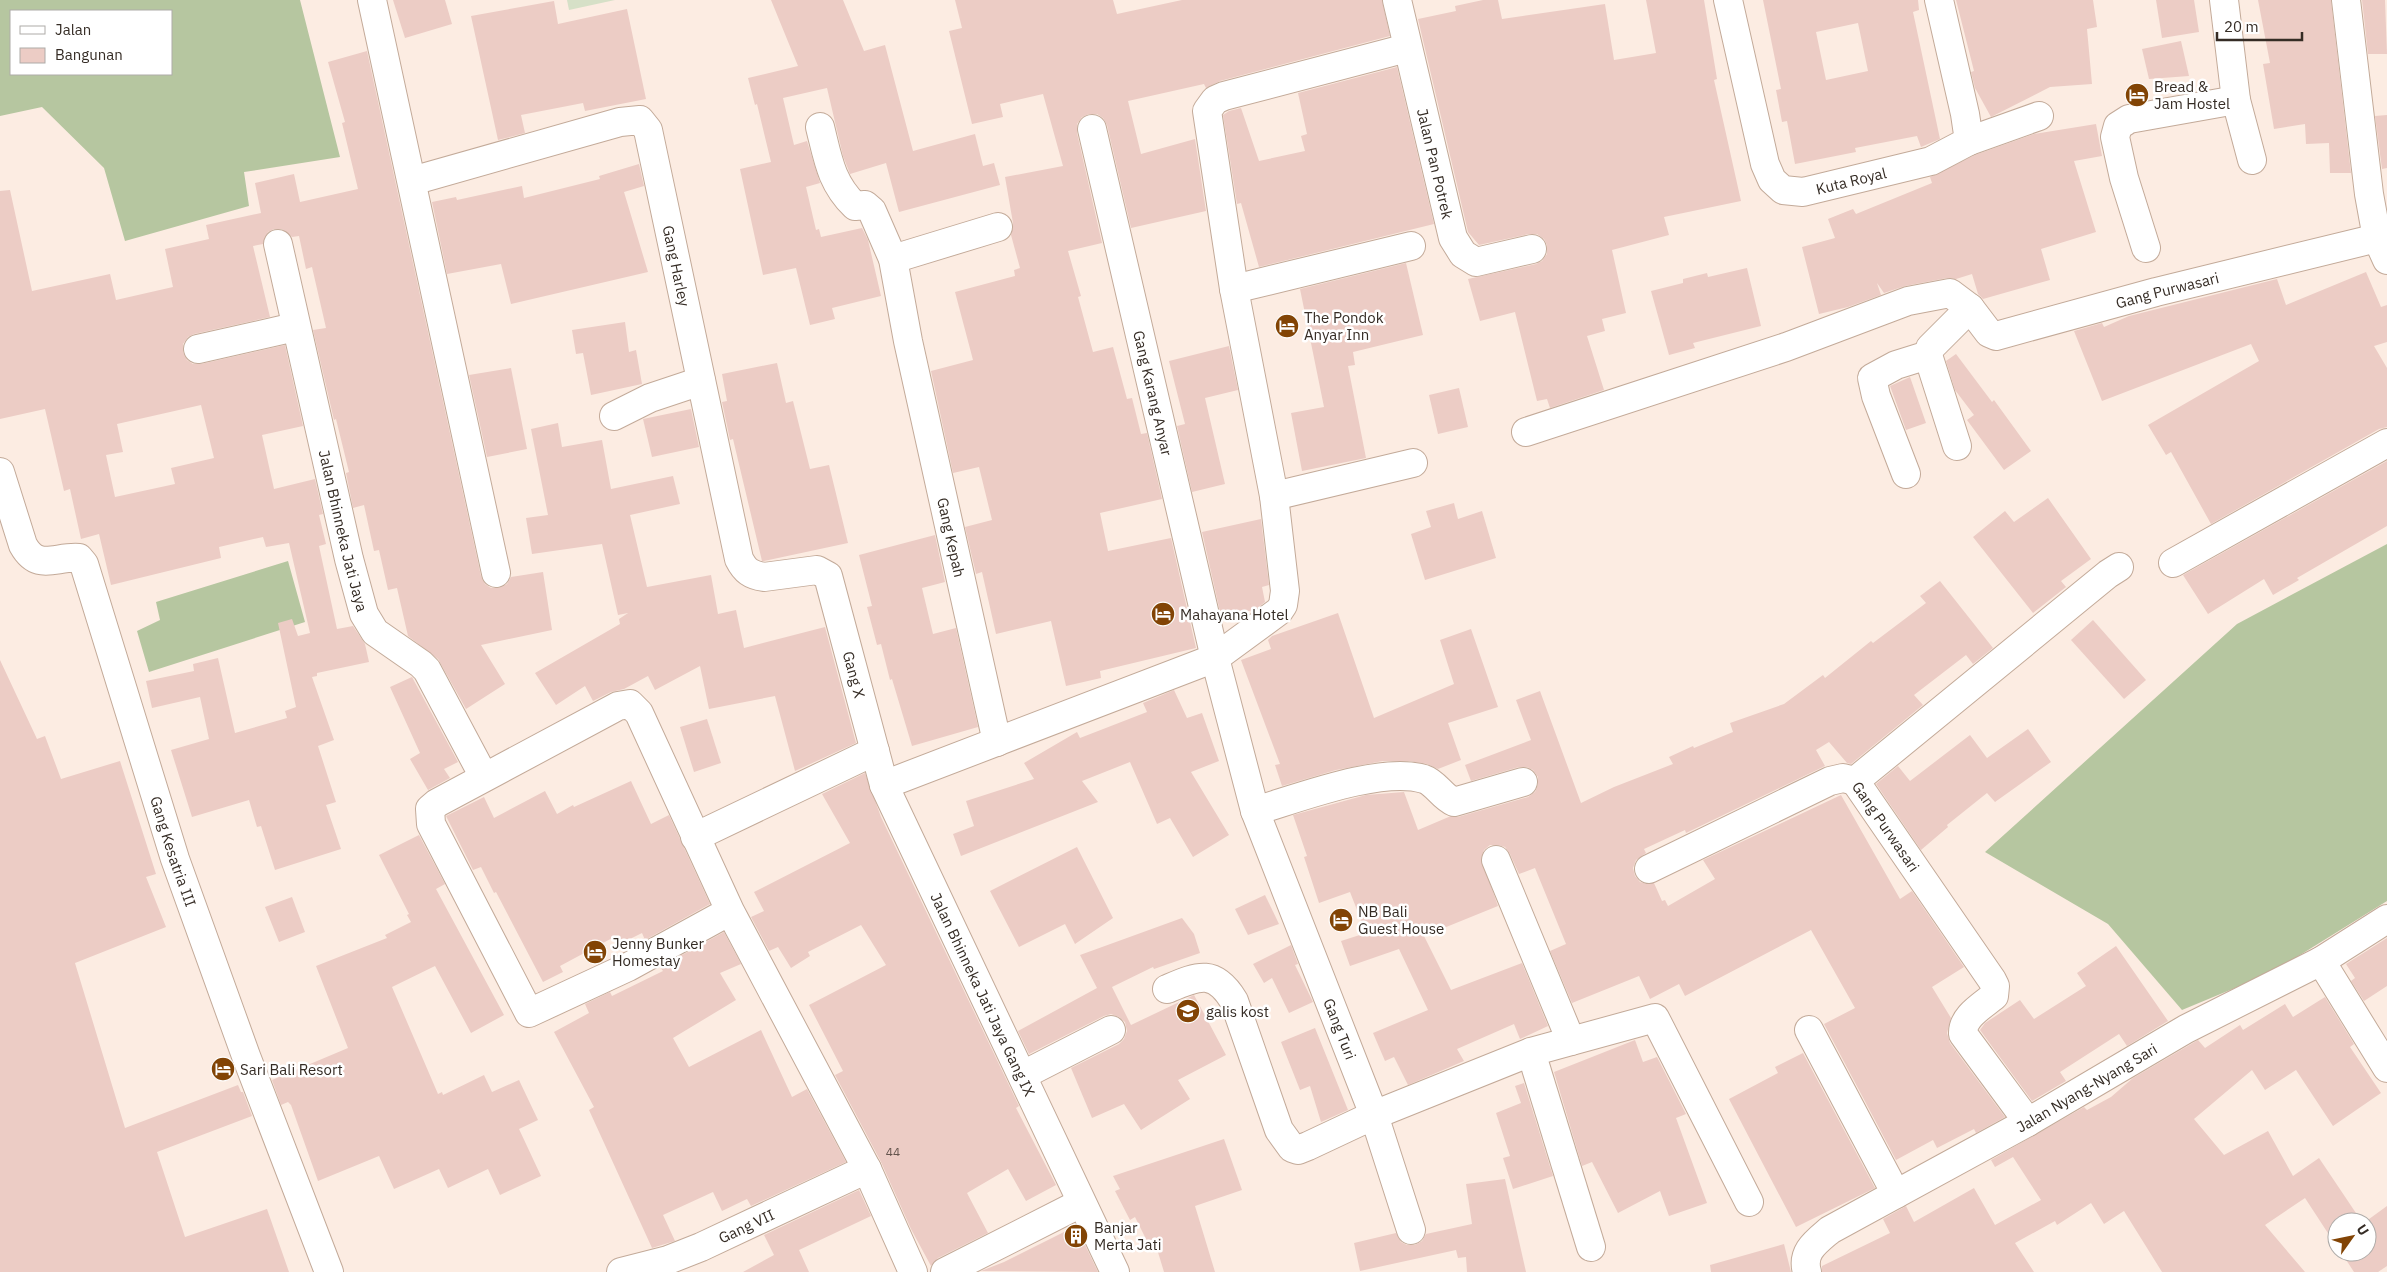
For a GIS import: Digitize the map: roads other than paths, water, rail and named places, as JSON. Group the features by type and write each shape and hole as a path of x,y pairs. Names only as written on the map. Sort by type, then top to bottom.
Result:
{"street":[{"path":"372,0 496,572"},
{"name":"Jalan Pan Potrek","path":"1397,0 1406,48 1453,238 1463,254 1476,262 1532,250"},
{"name":"Kuta Royal","path":"1728,0 1765,164 1772,180 1783,190 1803,192 1885,174 1931,161 1969,141 2039,116"},
{"path":"1939,0 1965,114 1969,141"},
{"path":"2224,0 2236,100 2252,160"},
{"name":"Gang Purwasari","path":"1970,308 1980,324 1989,333 1996,336 2381,231 2346,0"},
{"path":"884,785 1215,658 1279,611 1283,605 1284,582 1274,496 1234,289 1207,116 1208,107 1214,100 1224,96 1406,48"},
{"path":"2146,248 2124,178 2115,138 2118,126 2129,119 2236,100"},
{"name":"Gang Harley","path":"412,181 620,122 640,120 648,130 651,140 741,562 749,573 764,577 817,570"},
{"name":"Gang Kepah","path":"820,128 832,175 844,195 855,206 865,206 872,211 893,258 910,350 997,742"},
{"name":"Gang Karang Anyar","path":"1092,129 1215,658"},
{"path":"893,258 998,227"},
{"name":"Jalan Bhinneka Jati Jaya","path":"278,244 295,327 349,559 364,614 375,632 422,664 427,670 484,777"},
{"path":"1234,289 1411,246"},
{"path":"1526,432 1786,347 1919,298 1950,292 1970,308 1930,348 1928,354 1957,446"},
{"path":"198,349 295,327"},
{"path":"1906,474 1872,380 1875,375 1896,365 1928,354"},
{"path":"614,416 650,398 701,381"},
{"path":"2173,563 2387,444"},
{"path":"1274,496 1413,463"},
{"name":"Gang Kesatria III","path":"0,472 29,555 41,561 79,558 84,564 175,859 246,1056 329,1272"},
{"name":"Gang Purwasari","path":"2028,1122 1963,1034 1962,1027 1966,1020 1994,996 1995,986 1992,980 1854,781 2119,567"},
{"name":"Gang X","path":"817,570 825,573 831,584 884,785"},
{"name":"Gang Turi","path":"1215,658 1255,811 1374,1116 1411,1230"},
{"path":"730,911 628,967 529,1013 431,824 430,810 436,803 484,777 618,706 630,704 639,713 730,911 867,1169 913,1272"},
{"path":"695,837 875,751"},
{"path":"1255,811 1373,777 1407,776 1425,779 1445,798 1454,802 1523,782"},
{"path":"1648,869 1830,781 1843,778 1854,781"},
{"name":"Jalan Bhinneka Jati Jaya Gang IX","path":"884,785 1116,1272"},
{"path":"1496,860 1571,1042"},
{"name":"Jalan Nyang-Nyang Sari","path":"1807,1272 1804,1264 1807,1253 1830,1230 2028,1122 2186,1029 2321,961 2387,919"},
{"path":"2321,961 2387,1068"},
{"path":"1167,989 1195,978 1211,978 1223,985 1234,1001 1279,1130 1292,1148 1298,1150 1374,1116 1531,1052 1655,1018 1749,1202"},
{"path":"1023,1075 1111,1030"},
{"path":"1809,1030 1896,1194"},
{"path":"1531,1052 1591,1247"},
{"name":"Gang VII","path":"621,1272 668,1260 700,1247 867,1169"},
{"path":"945,1272 1082,1203"}],"place":[{"name":"Bread & Jam Hostel","path":"2137,95"},
{"name":"The Pondok Anyar Inn","path":"1287,326"},
{"name":"Mahayana Hotel","path":"1163,614"},
{"name":"NB Bali Guest House","path":"1341,920"},
{"name":"Jenny Bunker Homestay","path":"595,952"},
{"name":"galis kost","path":"1188,1011"},
{"name":"Sari Bali Resort","path":"223,1069"},
{"name":"Banjar Merta Jati","path":"1076,1236"}]}
